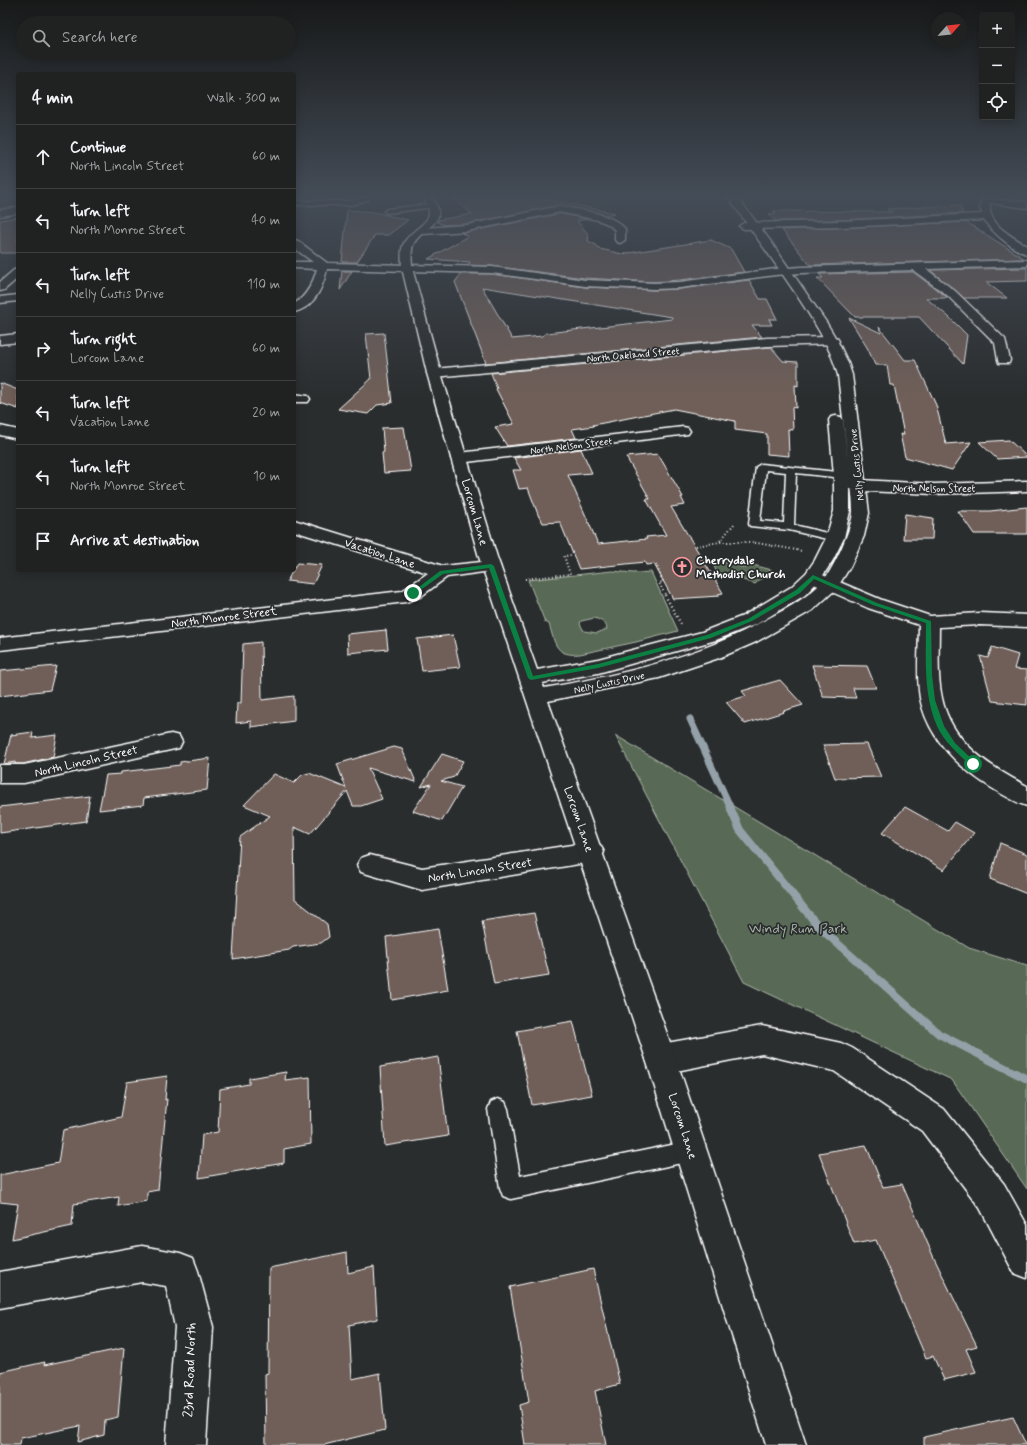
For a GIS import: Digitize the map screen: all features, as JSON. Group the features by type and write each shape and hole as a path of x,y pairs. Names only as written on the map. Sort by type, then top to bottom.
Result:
{"street":[{"path":"296,308 308,300 315,290 318,285 323,265"},
{"path":"335,265 497,271 585,283 654,286 687,285 780,271 936,265"},
{"name":"Nelly Custis Drive","path":"776,265 826,341 841,359 844,375 850,480 835,538 821,580"},
{"path":"915,266 951,293 1001,342 1004,360"},
{"name":"Lorcom Lane","path":"407,268 434,373 491,566 662,1059 786,1445"},
{"path":"0,288 16,274"},
{"path":"0,300 16,298"},
{"path":"0,340 16,338"},
{"name":"Nelly Custis Drive","path":"826,341 827,362"},
{"name":"North Oakland Street","path":"434,373 767,342 826,341"},
{"name":"Nelly Custis Drive","path":"534,687 598,666 709,636 750,620 841,567 855,536 861,513 850,480 835,404"},
{"path":"0,430 16,435"},
{"name":"North Nelson Street","path":"459,458 683,431"},
{"name":"North Nelson Street","path":"850,480 891,488 970,489 1027,486"},
{"name":"Vacation Lane","path":"296,526 442,572 491,566"},
{"name":"North Monroe Street","path":"0,644 396,598 413,593 442,572"},
{"path":"821,580 875,604 929,622 980,619 1027,621"},
{"path":"929,622 929,675 931,700 940,726 953,745 973,764 1004,785 1027,797"},
{"name":"North Lincoln Street","path":"0,774 24,774 171,742"},
{"name":"North Lincoln Street","path":"370,865 422,880 591,852"},
{"path":"662,1059 762,1040 841,1058 933,1120 992,1196 1027,1260"},
{"name":"23rd Road North","path":"0,1290 142,1264 180,1272 194,1327 186,1445"}],"lane":[{"path":"835,538 789,527 754,524 761,467 791,469 850,480"},
{"path":"789,527 791,469"},
{"path":"498,1109 511,1188 691,1151"}],"path":[{"path":"720,542 734,524"},
{"path":"696,546 720,542 751,542 802,550"},
{"path":"524,579 570,574 564,556 573,555"},
{"path":"656,564 663,582 659,583 684,630"}],"green space":[{"path":"712,562 730,562 733,565 746,568 753,565 772,570 755,584 734,577 719,577"},
{"path":"612,571 633,573 651,572 678,631 580,654 565,653 557,647 549,624 545,622 528,580","holes":["595,618 604,623 607,629 597,633 584,631 580,624 581,621"]},
{"name":"Windy Run Park","path":"615,735 969,948 1027,966 1027,1189 952,1080 744,982"}],"building":[{"path":"478,265 740,265 744,272 654,282 585,278"},
{"path":"1027,268 1027,281 986,282 1007,298 964,298 930,270"},
{"path":"342,271 352,271 340,290"},
{"path":"913,272 948,298 926,298 950,318 967,335 963,364 919,317 855,317 817,278 823,278 819,274"},
{"path":"461,274 492,274 585,287 654,290 680,289 749,280 760,299 767,299 777,319 769,319 772,325 752,325 762,337 486,363 455,282","holes":["482,287 672,317 672,319 546,333 542,336 512,339"]},
{"path":"849,318 881,333 879,327 905,360 915,360 936,405 946,444 971,442 952,470 905,457 900,434 904,435 894,385 890,385 887,365 875,365 868,349"},
{"path":"384,333 392,403 377,405 368,414 338,409 371,379 366,334"},
{"path":"771,347 783,361 798,362 798,386 795,385 796,408 792,407 793,430 788,429 789,456 767,454 767,434 735,430 735,421 674,409 593,425 594,426 572,429 576,438 507,446 495,427 514,424 496,389 491,373"},
{"path":"0,383 16,389 16,408 0,403"},
{"path":"404,427 411,471 384,473 382,428"},
{"path":"1009,440 1027,457 997,459 979,442"},
{"path":"581,449 592,473 568,475 598,544 647,539 646,537 666,535 646,499 650,499 626,457 658,454 683,497 681,497 685,505 671,507 723,593 718,594 719,596 673,599 654,564 646,565 645,562 579,569 560,522 543,523 539,517 528,488 519,489 513,470 521,470 514,458"},
{"path":"1027,507 1027,534 974,534 958,511 990,511"},
{"path":"905,514 933,518 932,539 903,539"},
{"path":"297,563 322,565 313,584 287,581 292,572 296,572"},
{"path":"386,630 388,649 348,653 347,634"},
{"path":"453,635 460,667 422,671 417,639"},
{"path":"261,642 262,700 294,696 294,721 251,727 251,721 236,723 237,703 241,703 243,644"},
{"path":"992,647 1018,655 1014,669 1027,670 1027,705 992,701 980,656 988,658"},
{"path":"812,665 867,666 876,688 853,688 856,698 823,697"},
{"path":"56,666 50,690 0,696 0,671"},
{"path":"780,680 803,705 745,724 726,702 746,696 742,691"},
{"path":"33,732 32,738 57,735 53,757 23,764 15,764 15,762 4,764 11,735"},
{"path":"867,744 881,777 835,778 823,745"},
{"path":"394,747 402,749 416,782 368,768 382,799 361,806 353,806 347,791 310,834 294,827 295,899 327,924 329,937 321,943 233,959 240,837 270,816 244,805 274,774 294,783 302,775 309,773 346,788 337,764"},
{"path":"442,754 463,761 454,777 441,781 462,787 442,821 413,811 431,784 421,787"},
{"path":"210,758 207,790 144,798 143,805 99,810 106,775 180,765 180,762"},
{"path":"90,796 86,821 0,833 0,807"},
{"path":"905,807 948,831 955,822 974,833 944,870 882,833"},
{"path":"1000,843 1027,854 1027,894 990,879"},
{"path":"534,913 549,975 494,984 482,921"},
{"path":"438,929 448,990 392,1000 386,937"},
{"path":"573,1021 592,1095 532,1105 517,1031"},
{"path":"438,1057 448,1136 385,1146 380,1067"},
{"path":"286,1072 285,1080 310,1077 311,1144 284,1149 284,1163 199,1178 202,1135 218,1132 220,1089 249,1084 249,1078"},
{"path":"167,1076 165,1100 167,1099 158,1190 147,1192 147,1201 118,1206 119,1197 74,1204 72,1226 12,1239 18,1204 0,1202 0,1175 58,1163 63,1130 121,1117 127,1082"},
{"path":"866,1145 883,1187 902,1184 934,1258 977,1346 966,1349 976,1372 944,1380 933,1356 926,1358 876,1240 854,1244 819,1153"},
{"path":"347,1252 348,1273 374,1267 377,1319 349,1325 352,1379 380,1373 385,1430 324,1445 266,1445 265,1374 268,1373 269,1268"},
{"path":"593,1269 620,1384 595,1391 606,1445 525,1445 519,1405 529,1402 510,1287"},
{"path":"124,1348 118,1417 105,1420 104,1435 78,1442 80,1426 21,1438 20,1445 0,1445 0,1372 45,1362 44,1365"},
{"path":"1013,1417 1026,1445 924,1445 924,1437"}],"waterway":[{"path":"690,719 732,811"},
{"path":"731,810 740,830 819,927 939,1034 1027,1079"}],"place":[{"name":"Cherrydale Methodist Church","path":"682,567"}],"route":[{"path":"413,593 442,572 491,566 531,678 572,672 598,666 709,636 750,620 798,592 813,577 875,604 929,622 929,675 931,700 940,726 953,745 973,764"}]}
